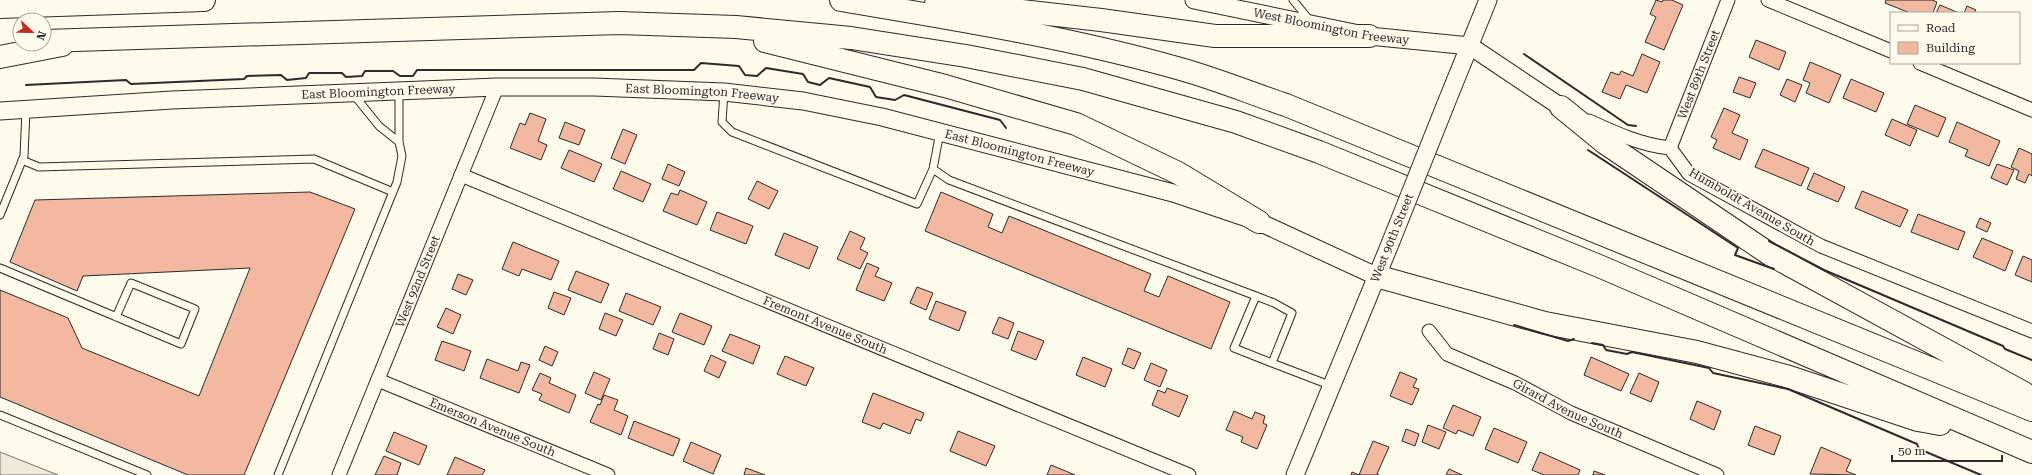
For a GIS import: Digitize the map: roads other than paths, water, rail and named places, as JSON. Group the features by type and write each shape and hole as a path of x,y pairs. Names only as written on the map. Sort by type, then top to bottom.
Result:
{"highway":[{"path":"0,7 204,0"},
{"path":"841,0 959,20 1086,45 1178,68 1286,105 2032,410"},
{"path":"874,0 978,6 1215,36 1369,36"},
{"path":"52,41 620,23 736,27 851,38 966,56 1083,79 1236,122 1319,152 1599,266 1982,432 2032,452"},
{"path":"705,26 945,86 1076,124 1178,172 1259,222"},
{"path":"0,57 84,40"},
{"path":"0,43 12,42"},
{"path":"1561,107 1605,143 1771,255 2032,398"},
{"path":"1376,276 1545,322 1696,352 1786,376 1918,420 1982,432"}],"street":[{"name":"West Bloomington Freeway","path":"1194,0 1369,36 1470,46"},
{"name":"West 90th Street","path":"1295,475 1488,0"},
{"name":"West 89th Street","path":"1670,148 1728,0"},
{"path":"1768,0 1890,51"},
{"path":"1470,46 1561,107 1615,133 1650,146 1670,148"},
{"path":"1922,64 2032,110"},
{"name":"East Bloomington Freeway","path":"0,111 172,100 497,87 594,87 724,92 803,101 882,117 1173,193 1259,222 1376,276"},
{"name":"West 92nd Street","path":"339,475 497,87"},
{"name":"Humboldt Avenue South","path":"1670,148 1689,174 1820,246 2032,331"},
{"name":"Fremont Avenue South","path":"462,175 1189,475"},
{"name":"Girard Avenue South","path":"1429,330 1446,354 1514,383 1571,413 1717,475"},
{"name":"Emerson Avenue South","path":"378,380 608,475"}],"lane":[{"path":"1293,0 1313,25"},
{"path":"278,475 393,192 401,168 402,156 399,142 399,91"},
{"path":"724,92 722,122 732,132 917,204 933,169 940,132"},
{"path":"352,93 379,126 399,142"},
{"path":"0,215 22,160 26,110"},
{"path":"22,160 39,167 314,159 393,192"},
{"path":"933,169 949,180 1256,296 1274,303 1292,313 1272,363"},
{"path":"0,268 116,317 181,344 195,309 131,283 116,317"},
{"path":"1256,296 1234,348 1332,386"},
{"path":"0,415 147,475"}]}
